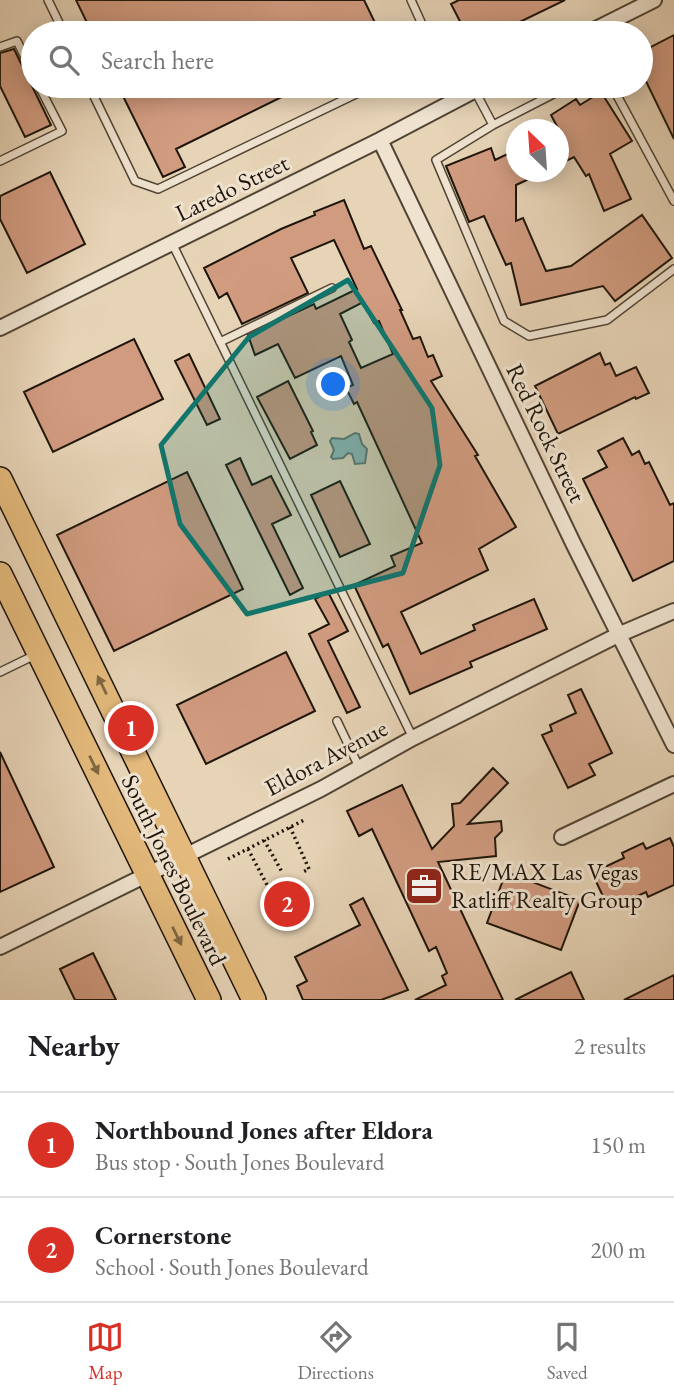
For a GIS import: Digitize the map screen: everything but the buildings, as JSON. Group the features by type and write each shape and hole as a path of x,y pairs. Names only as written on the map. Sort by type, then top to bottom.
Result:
{"main road":[{"name":"South Jones Boulevard","path":"0,479 254,1000"},
{"name":"South Jones Boulevard","path":"0,574 209,1000"}],"street":[{"path":"612,21 654,0"},
{"name":"Laredo Street","path":"0,328 460,98"},
{"name":"Red Rock Street","path":"380,140 618,635 674,745"},
{"name":"Eldora Avenue","path":"0,947 321,789 412,738 618,635 674,611"},
{"path":"562,837 674,784"}],"lane":[{"path":"48,0 58,21"},
{"path":"411,0 421,21"},
{"path":"0,47 17,41 21,49"},
{"path":"0,161 62,131 45,98"},
{"path":"95,98 135,181 158,189 348,98"},
{"path":"483,98 493,125"},
{"path":"546,98 493,125 436,160 505,321 529,336 607,320 674,269"},
{"path":"618,98 674,201"},
{"path":"172,243 412,738"},
{"path":"220,342 332,288"},
{"path":"0,672 39,653"},
{"path":"337,721 359,767"}],"path":[{"path":"228,859 306,819"},
{"path":"290,827 309,869 303,872"},
{"path":"264,840 282,872"},
{"path":"248,849 275,900 297,888"}],"highlighted area":[{"path":"348,280 432,408 440,465 403,573 247,614 180,524 161,445 249,337"}],"water":[{"path":"355,433 359,434 367,449 365,463 355,464 352,454 348,453 343,458 333,459 331,457 334,450 330,441 332,438 344,439"}],"place":[{"name":"Northbound Jones after Eldora","path":"131,728"},
{"name":"RE/MAX Las Vegas Ratliff Realty Group","path":"424,886"},
{"name":"Cornerstone","path":"287,904"}]}
